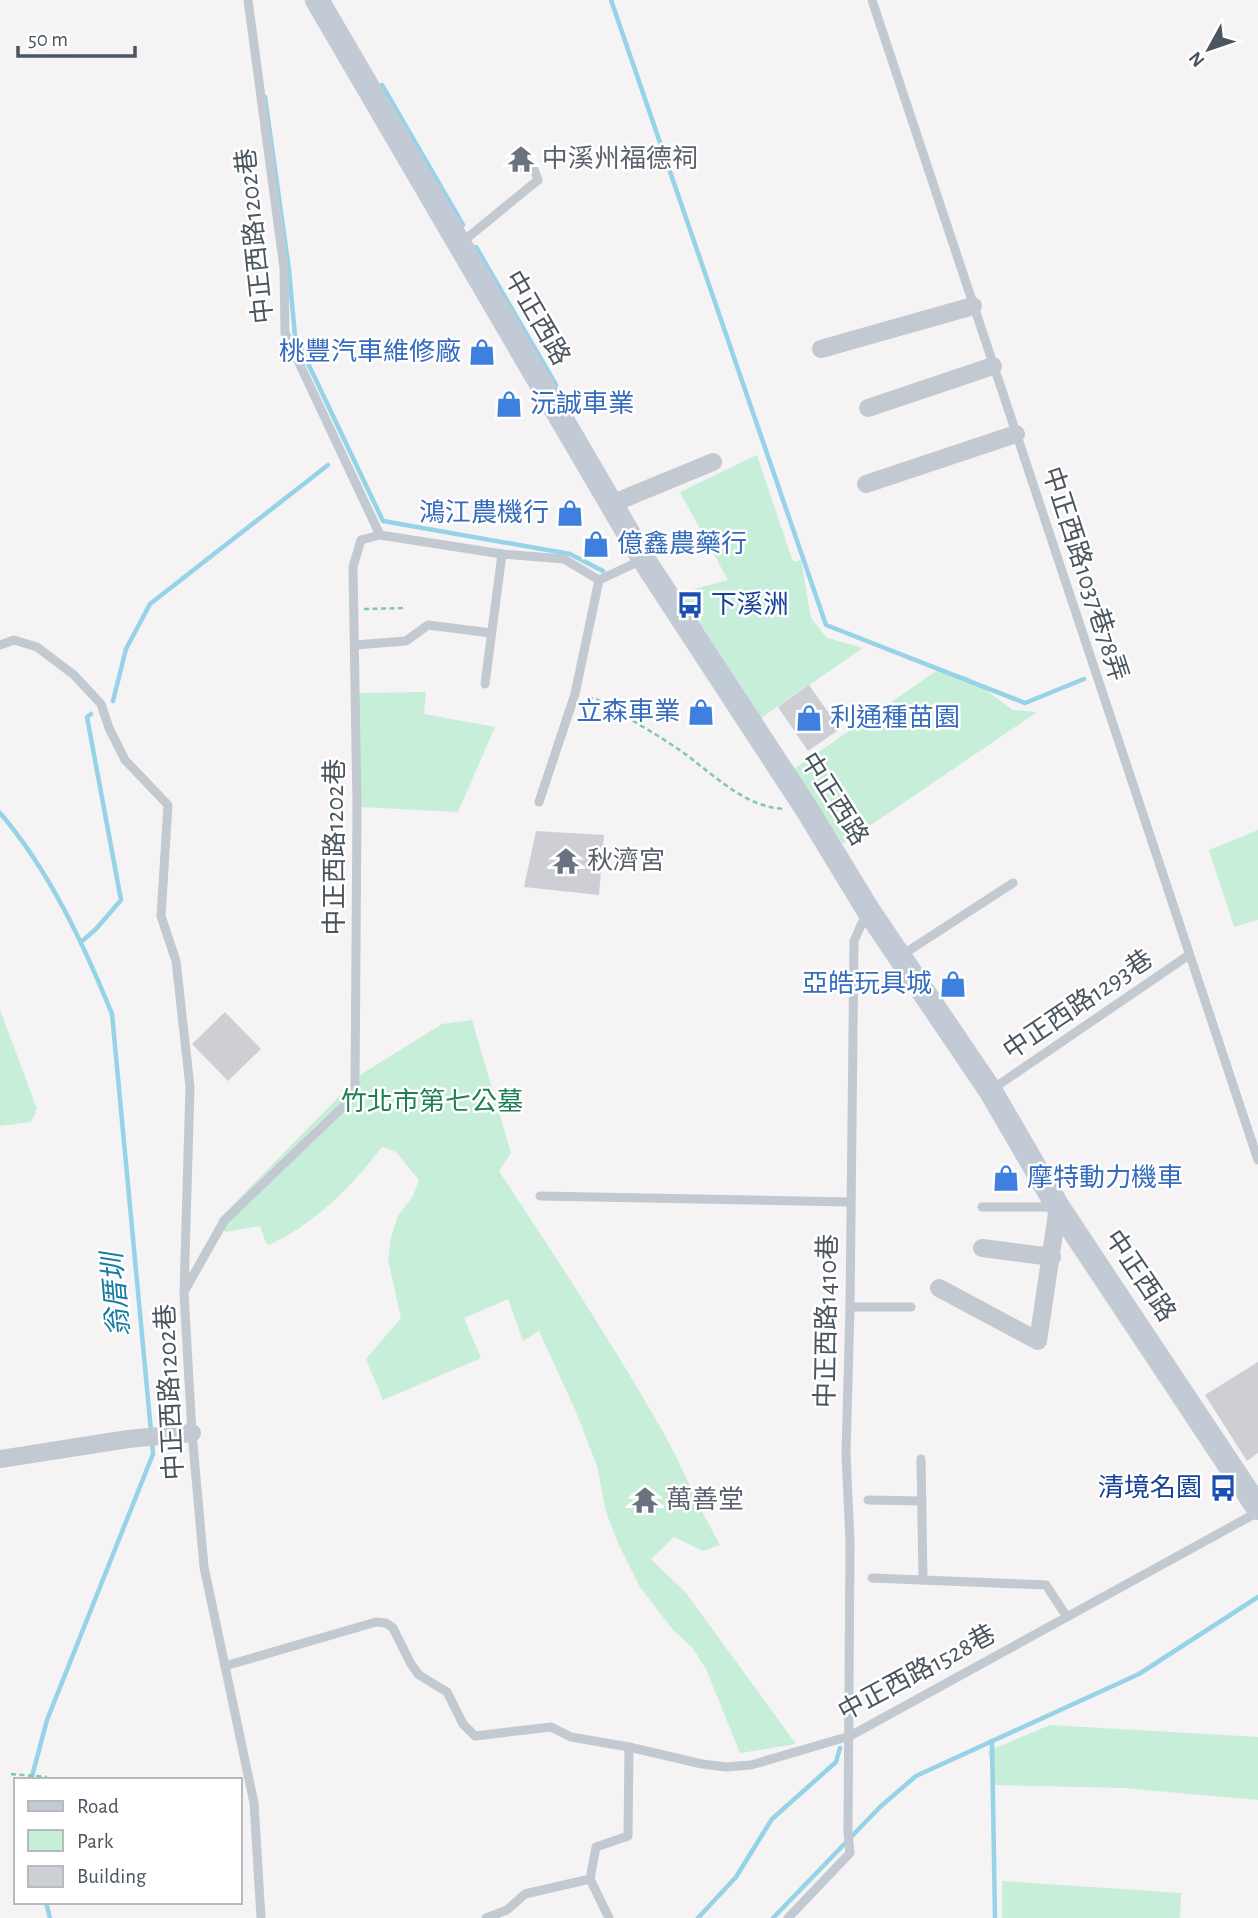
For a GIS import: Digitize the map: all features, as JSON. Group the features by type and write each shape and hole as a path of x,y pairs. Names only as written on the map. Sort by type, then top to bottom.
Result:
{"main road":[{"name":"中正西路","path":"317,0 644,559 808,811 868,910 990,1090 1058,1207 1258,1510"}],"street":[{"path":"821,349 973,306"},
{"path":"868,408 993,366"},
{"path":"866,484 1016,434"},
{"path":"611,504 713,462"},
{"path":"939,1288 1038,1341 1058,1207"},
{"path":"982,1248 1052,1256"},
{"path":"0,1459 128,1439 192,1433"}],"lane":[{"name":"中正西路1202巷","path":"248,0 284,268 285,333 380,535 361,540 353,567 357,807 355,1088 349,1101 224,1222 184,1293 192,1433 204,1567 254,1803 261,1918"},
{"name":"中正西路1037巷78弄","path":"872,0 1258,1160"},
{"path":"460,244 538,180 534,169"},
{"path":"380,535 502,554 565,559 599,580"},
{"path":"485,684 502,554"},
{"path":"599,580 644,559"},
{"path":"539,802 575,694 599,580"},
{"path":"355,645 406,641 428,625 491,633"},
{"path":"0,645 14,640 37,647 74,675 101,704 109,729 125,760 168,805 162,916 176,961 190,1087 184,1293"},
{"path":"900,956 1013,883"},
{"name":"中正西路1410巷","path":"788,1918 850,1853 849,1541 846,1454 854,941 868,910"},
{"name":"中正西路1293巷","path":"990,1090 1189,955"},
{"path":"540,1196 850,1202"},
{"path":"982,1207 1058,1207"},
{"path":"850,1307 911,1307"},
{"path":"921,1459 923,1580"},
{"path":"869,1500 922,1501"},
{"name":"中正西路1528巷","path":"225,1666 376,1622 386,1623 393,1628 419,1675 447,1692 463,1724 475,1737 551,1727 571,1737 726,1767 751,1765 850,1736 1258,1510"},
{"path":"872,1578 1046,1585 1067,1617"},
{"path":"609,1918 590,1879 596,1847 628,1836 629,1747"},
{"path":"486,1918 507,1910 525,1894 590,1879"}],"path":[{"path":"354,610 405,608"},
{"path":"575,694 598,700 629,718 754,802 777,809 808,811"},
{"path":"11,1774 47,1777"}],"green space":[{"path":"757,455 792,559 795,562 801,560 811,618 827,638 863,648 761,718 680,593 728,580 680,492"},
{"path":"939,669 968,677 1013,710 1037,712 843,844 794,769"},
{"path":"426,692 424,714 495,727 458,812 360,807 356,693"},
{"path":"1258,830 1258,920 1234,927 1209,850"},
{"path":"0,1010 37,1109 31,1122 0,1126"},
{"name":"竹北市第七公墓","path":"472,1020 511,1153 499,1171 643,1397 670,1444 720,1545 703,1551 674,1537 651,1559 686,1593 796,1744 740,1753 706,1669 692,1647 673,1630 640,1587 606,1512 597,1466 577,1414 539,1331 523,1341 508,1299 464,1318 481,1358 383,1400 366,1359 401,1318 388,1260 391,1237 398,1216 413,1196 419,1180 396,1152 382,1147 332,1203 302,1226 269,1245 260,1226 225,1232 218,1220 360,1075 442,1024"},
{"path":"1050,1725 1258,1737 1258,1800 1123,1788 995,1785 988,1751"},
{"path":"1002,1881 1181,1893 1180,1918 1002,1918"}],"building":[{"name":"中溪州福德祠","path":"520,145 534,153 523,173 509,165"},
{"name":"利通種苗園","path":"809,685 840,729 808,751 778,707"},
{"name":"秋濟宮","path":"536,831 604,835 599,895 524,887"},
{"path":"225,1012 261,1049 228,1081 192,1044"},
{"path":"1258,1362 1258,1453 1247,1461 1205,1395"}],"waterway":[{"path":"611,0 826,625 1025,703 1084,679"},
{"path":"382,85 463,225"},
{"path":"265,97 289,270 295,336 383,521 570,554 603,571"},
{"path":"476,247 556,385"},
{"path":"113,701 126,649 150,604 328,465"},
{"path":"81,942 121,900 87,717 91,714"},
{"name":"翁厝圳","path":"0,813 50,883 90,962 112,1014 151,1431"},
{"name":"翁厝圳","path":"32,1778 47,1720 153,1454 152,1440"},
{"path":"773,1918 880,1807 916,1776 1139,1674 1258,1597"},
{"path":"992,1741 995,1918"},
{"path":"698,1918 736,1877 772,1819 836,1762 840,1748"},
{"name":"翁厝圳","path":"46,1904 50,1918"}],"place":[{"name":"中溪州福德祠","path":"521,159"},
{"name":"桃豐汽車維修廠","path":"482,352"},
{"name":"沅誠車業","path":"509,404"},
{"name":"鴻江農機行","path":"570,513"},
{"name":"億鑫農藥行","path":"596,544"},
{"name":"下溪洲","path":"690,605"},
{"name":"立森車業","path":"701,712"},
{"name":"利通種苗園","path":"809,718"},
{"name":"秋濟宮","path":"566,861"},
{"name":"亞皓玩具城","path":"953,984"},
{"name":"摩特動力機車","path":"1006,1178"},
{"name":"清境名園","path":"1223,1488"},
{"name":"萬善堂","path":"645,1500"}]}
